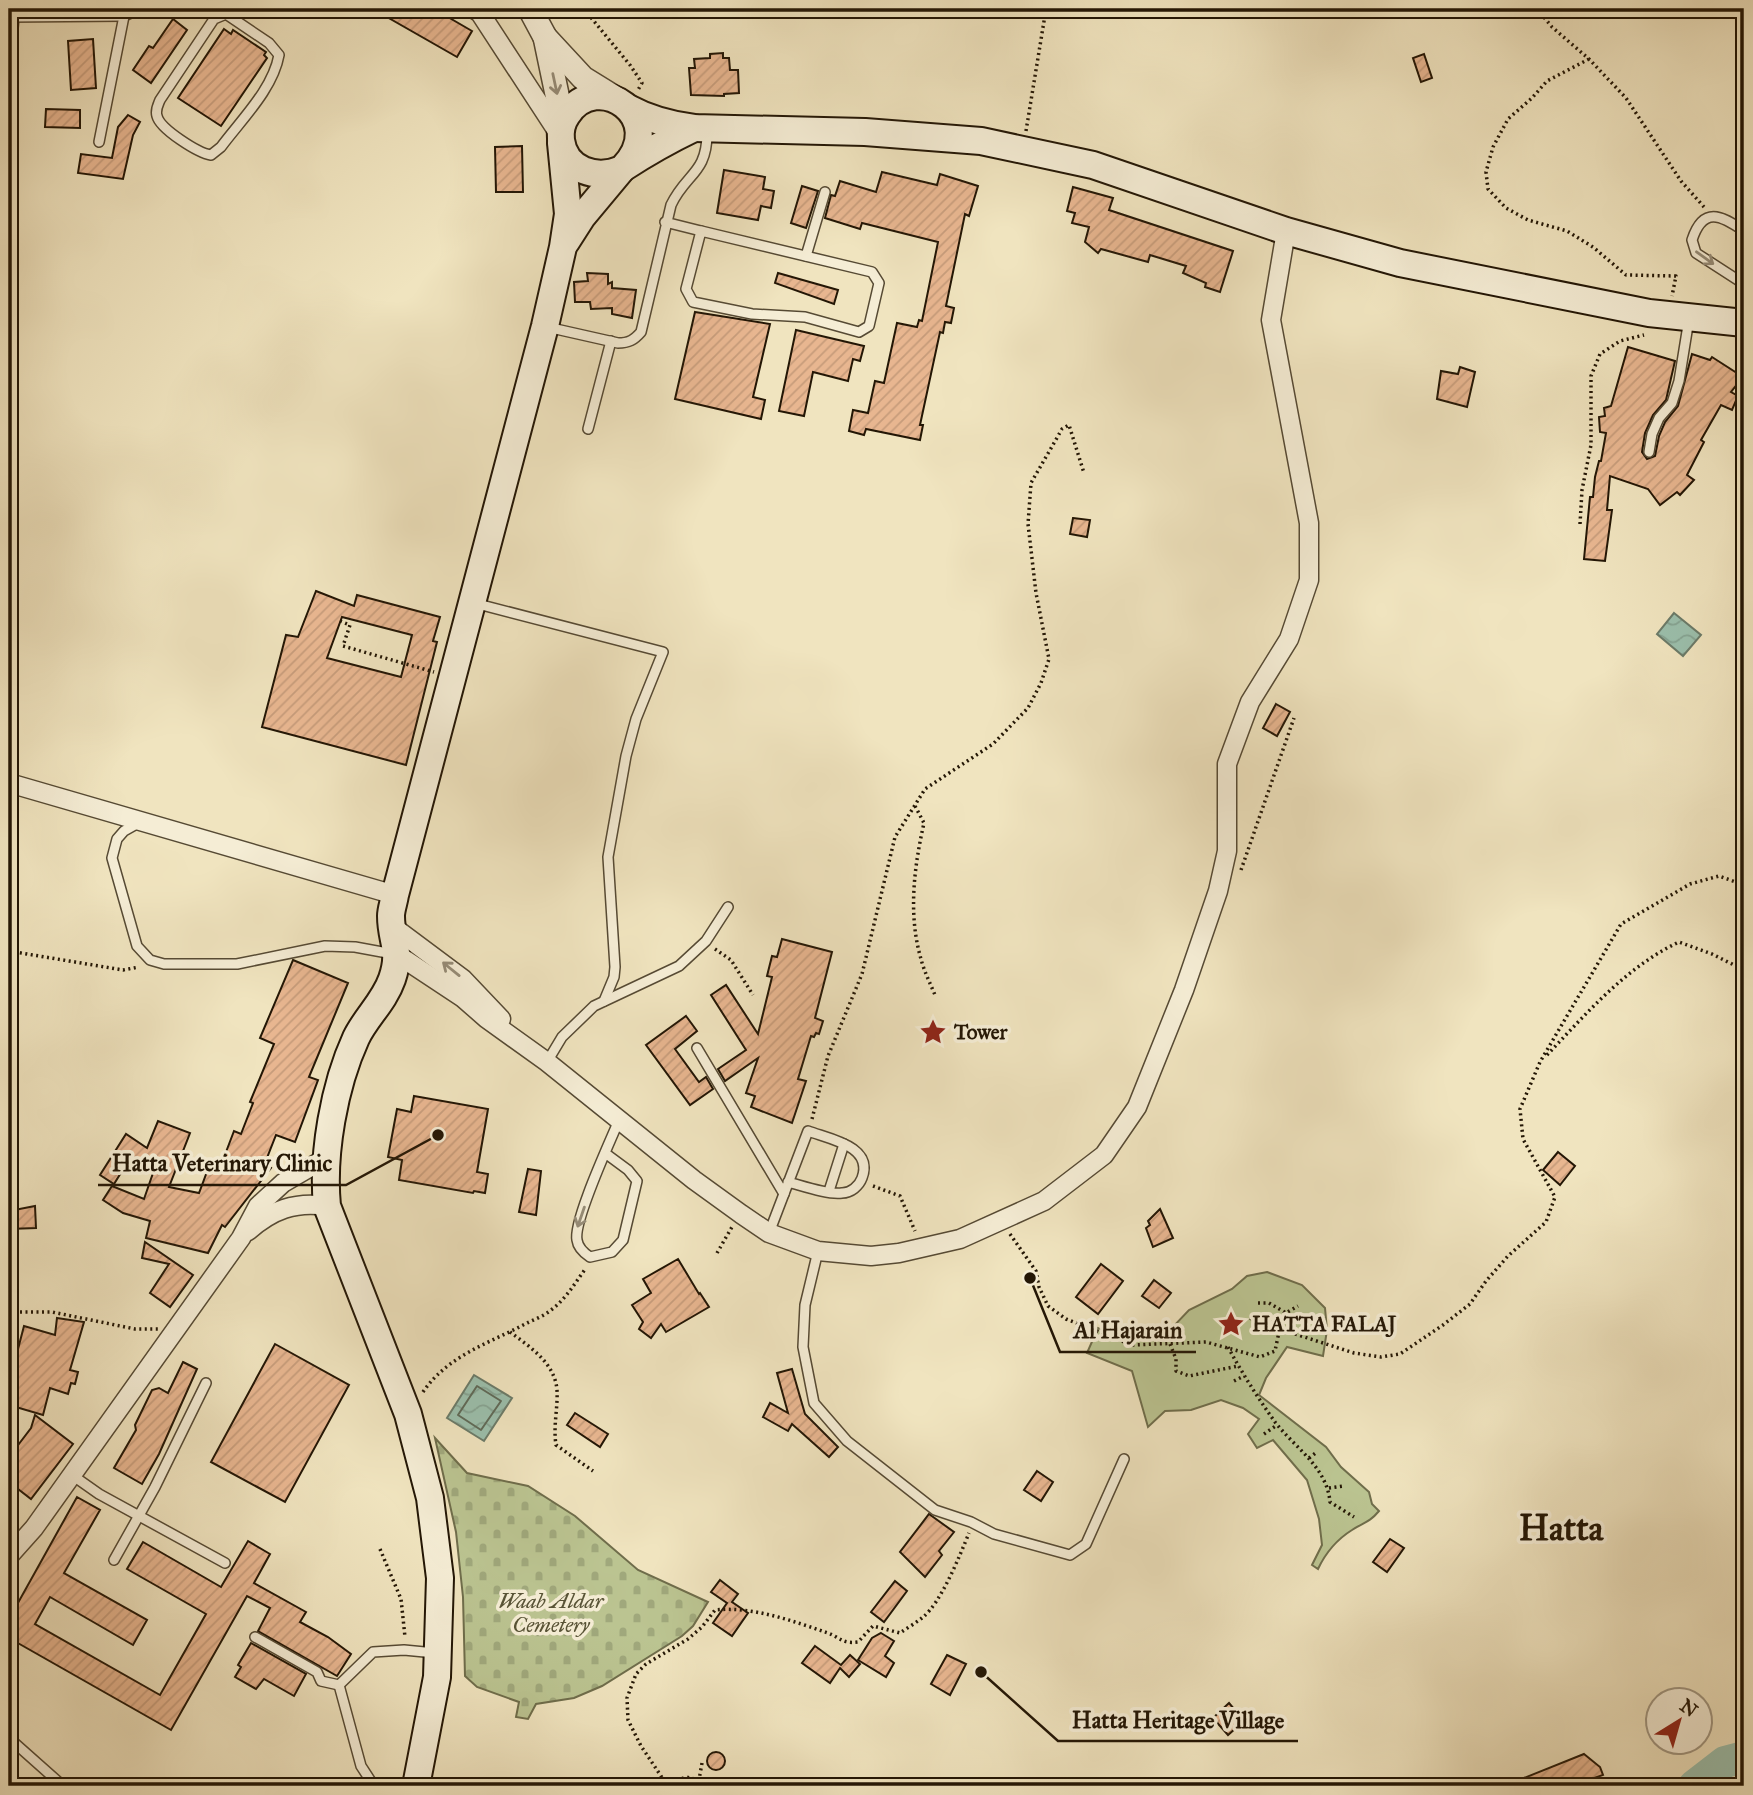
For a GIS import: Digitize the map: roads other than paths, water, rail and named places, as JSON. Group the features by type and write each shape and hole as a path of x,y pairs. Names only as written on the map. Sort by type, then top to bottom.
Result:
{"main road":[{"path":"416,1786 437,1677 440,1578 430,1498 408,1414 327,1206 324,1181 326,1158 335,1108 351,1050 392,980 398,955 391,914 395,895 545,326 568,214 561,137 564,119 571,108 580,101 605,96 647,118 667,124 701,128 865,132 981,141 1093,165 1286,231 1400,263 1669,316 1744,323"},
{"path":"563,247 582,217 632,158 638,146 636,119 622,104"},
{"path":"561,137 566,155 574,165 585,172 598,175 623,169 652,149 701,128"}],"street":[{"path":"474,9 480,13 561,137"},
{"path":"530,9 545,37 583,78 622,104"},
{"path":"545,37 559,104 561,137"},
{"path":"398,955 425,971 487,1019 514,1036 741,1214 769,1233 818,1251 871,1256 899,1253 960,1239 1044,1201 1104,1155 1137,1107 1184,990 1218,891 1227,851 1227,764 1250,702 1289,639 1309,580 1309,523 1270,320 1286,231"},
{"path":"9,783 395,895"},
{"path":"392,926 463,979 497,1013 514,1036"},
{"path":"9,1556 34,1528 177,1328 241,1238 249,1220 270,1194 326,1158"},
{"path":"241,1238 261,1220 281,1209 303,1204 327,1206"}],"lane":[{"path":"9,71 11,17 124,16 139,9"},
{"path":"208,9 214,19"},
{"path":"226,14 269,43 279,55 277,67 267,85 221,147 211,155 201,153 166,128 157,118 156,109 214,19 226,14"},
{"path":"99,142 124,16"},
{"path":"545,326 611,341 627,343 636,339 641,332 665,222 676,195 702,164 707,149 701,128"},
{"path":"807,256 825,192"},
{"path":"1744,231 1723,217 1713,216 1706,219 1694,234 1692,247 1696,253 1744,285"},
{"path":"665,222 876,274 879,283 866,329 859,332 804,317 760,315 694,302 686,289 701,231"},
{"path":"1649,452 1652,434 1659,418 1672,403 1679,381 1669,316"},
{"path":"588,429 611,341"},
{"path":"473,603 663,652 636,719 626,755 611,840 608,873 615,967 614,977 604,1001"},
{"path":"143,821 124,831 117,839 112,858 136,946 149,960 163,964 237,964 325,946 355,947 398,955"},
{"path":"547,1062 562,1037 594,1006 680,966 706,941 727,907"},
{"path":"697,1048 784,1194"},
{"path":"606,1153 628,1170 637,1181 623,1240 612,1252 590,1257 582,1252 576,1242 577,1225 619,1120"},
{"path":"769,1233 808,1131 855,1149 862,1158 865,1171 861,1182 852,1191 841,1194 789,1182"},
{"path":"829,1191 844,1144"},
{"path":"818,1251 805,1305 803,1347 814,1403 847,1441 935,1510 971,1522 994,1534 1070,1555 1086,1544 1124,1459"},
{"path":"114,1560 206,1383"},
{"path":"72,1475 99,1494 225,1563"},
{"path":"255,1636 317,1672 321,1681 338,1685"},
{"path":"338,1685 373,1653 404,1650 438,1653"},
{"path":"338,1685 361,1766 374,1786"},
{"path":"9,1738 63,1786"}],"water":[{"path":"1674,613 1701,635 1683,656 1657,634"},
{"path":"474,1375 512,1398 484,1441 447,1418"}],"waterway":[{"path":"1694,1786 1725,1762 1744,1757"}],"place":[{"name":"Tower","path":"933,1032"},
{"name":"Hatta Veterinary Clinic","path":"438,1135"},
{"name":"Al Hajarain","path":"1030,1278"},
{"name":"HATTA FALAJ","path":"1231,1324"},
{"name":"Hatta Heritage Village","path":"981,1672"}],"district":[{"name":"Hatta","path":"1561,1528"}],"park label":[{"name":"Waab Aldar Cemetery","path":"551,1613"}]}
